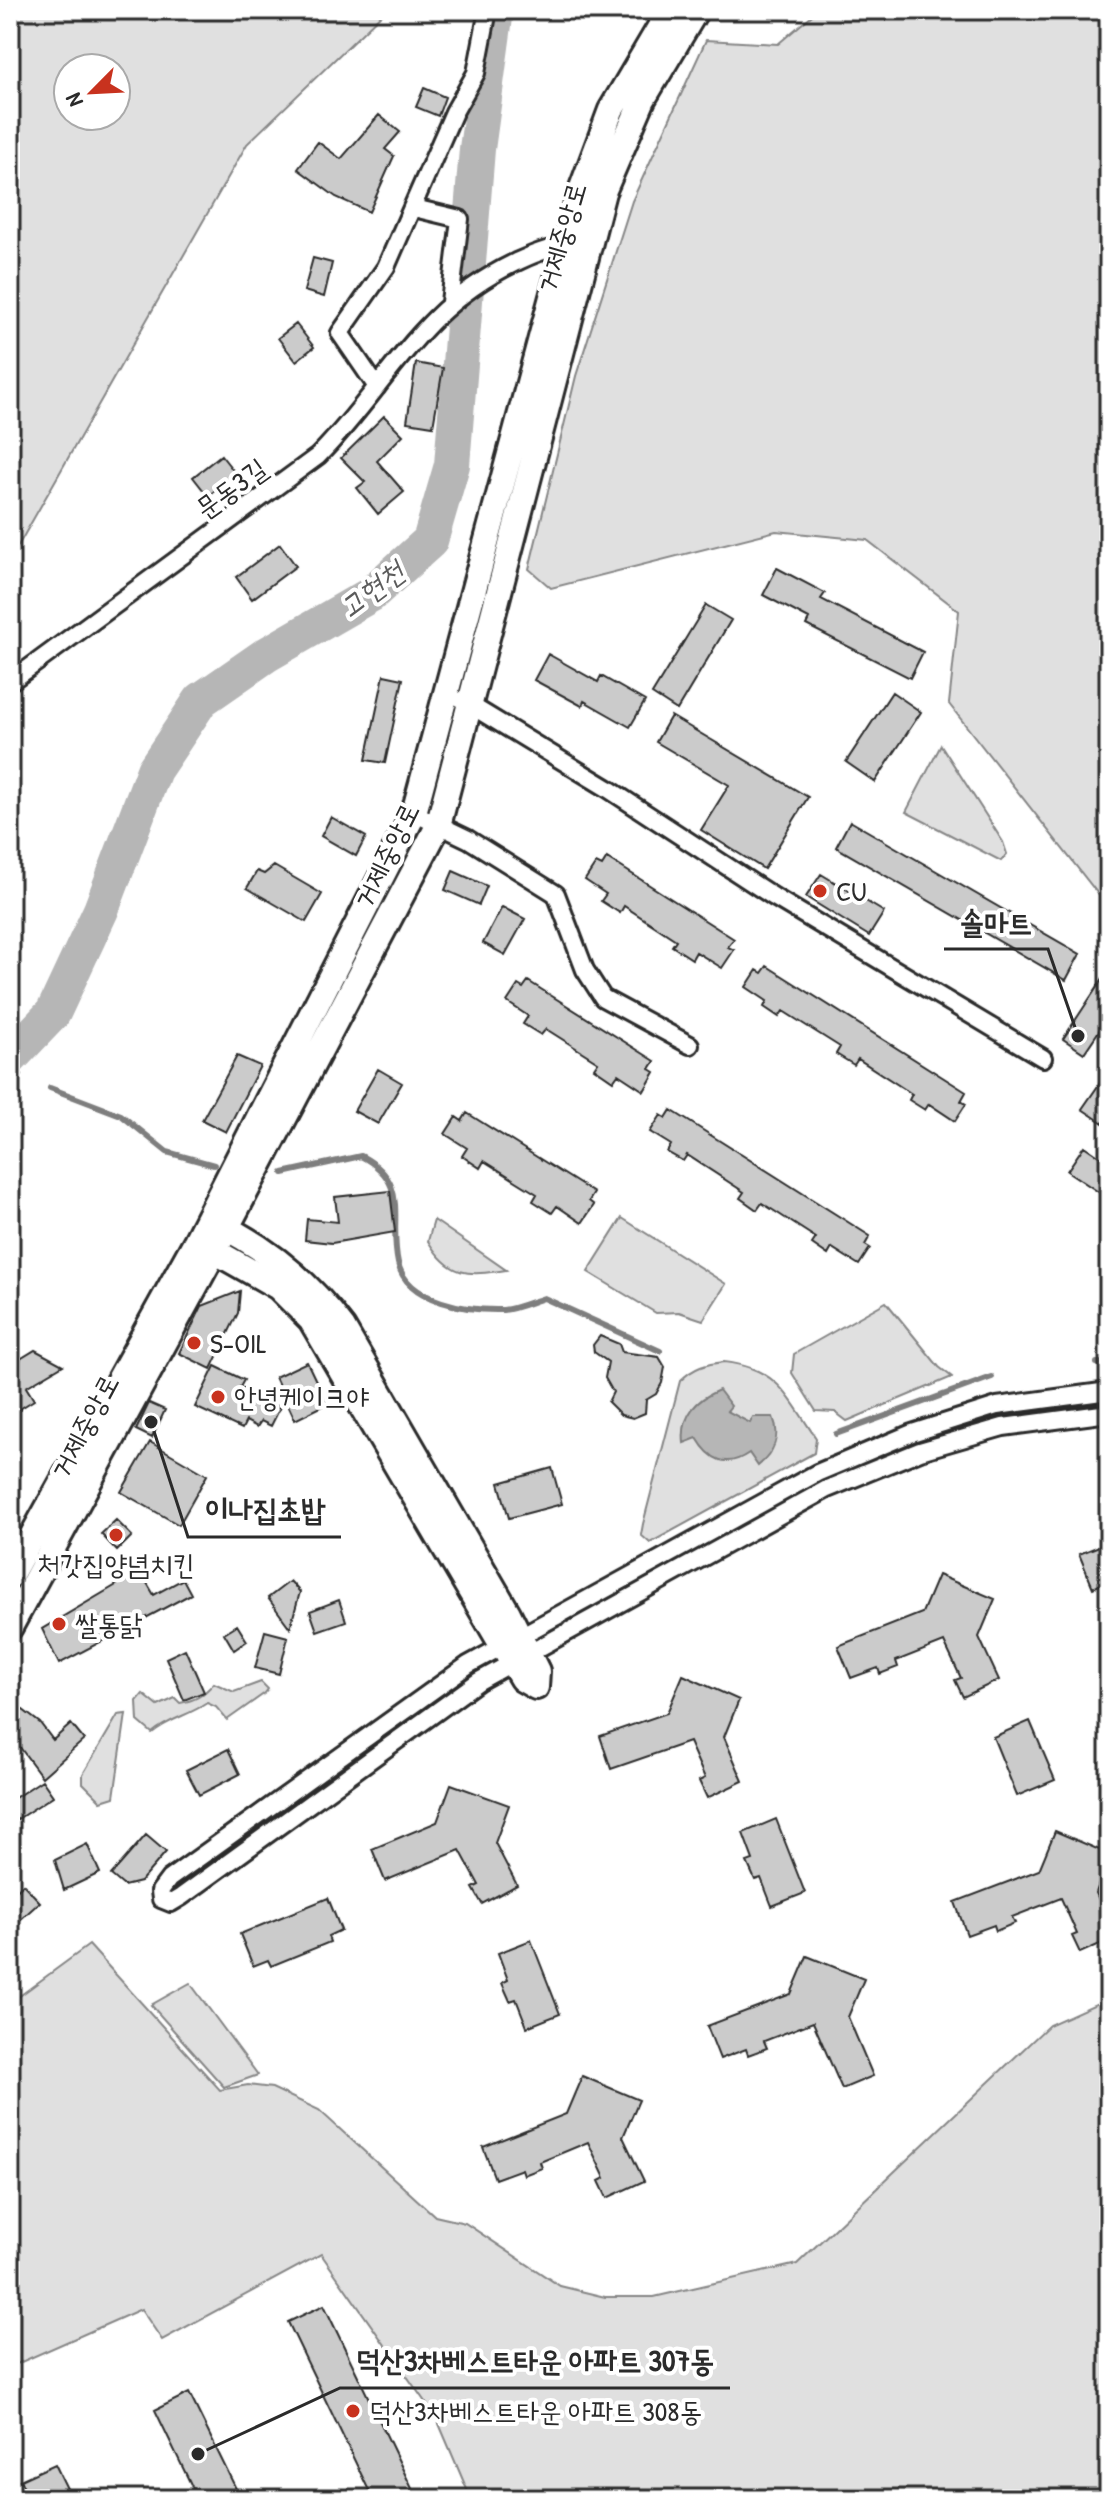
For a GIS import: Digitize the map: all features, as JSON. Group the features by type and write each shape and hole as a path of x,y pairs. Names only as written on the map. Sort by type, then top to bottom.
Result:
{"main road":[{"name":"거제중앙로","path":"216,1223 247,1190 438,826 472,703 575,250 611,110 670,10"},
{"name":"거제중앙로","path":"10,1627 181,1312 216,1223 414,813 575,250 643,99 696,10"},
{"path":"247,1190 242,1219 251,1257"},
{"path":"216,1223 311,1320 516,1650"},
{"name":"거제중앙로","path":"10,1576 206,1246"},
{"path":"206,1246 251,1257"},
{"path":"181,1312 208,1277 251,1257"}],"street":[{"path":"377,387 340,333 386,267 454,112 476,73 488,10"},
{"path":"414,208 460,219 450,302"},
{"name":"문동3길","path":"10,682 318,456 347,427 415,337 450,302 501,269 539,252 575,250"},
{"path":"446,695 472,703 774,897 1043,1058"},
{"path":"414,813 468,839 556,894 585,970 603,998 690,1045"},
{"path":"1109,1391 997,1406 912,1433 831,1467 516,1650 479,1681 181,1897 171,1903 161,1899 160,1891 169,1879 468,1665 516,1650 827,1489 920,1451 1003,1427 1109,1413"}],"shaded area":[{"path":"10,10 386,10 247,144 10,560"},
{"path":"818,10 1109,10 1109,908 949,704 959,611 867,540 776,531 551,588 529,569 576,376 632,201 706,40 778,44"},
{"path":"941,745 1003,842 1007,854 1001,861 906,812"},
{"path":"622,1218 726,1284 703,1320 679,1312 656,1313 588,1272"},
{"path":"434,1220 506,1270 470,1273 452,1268 428,1241"},
{"path":"886,1302 939,1367 952,1377 847,1421 835,1412 816,1411 792,1373 794,1354"},
{"path":"724,1362 757,1371 780,1387 816,1438 814,1453 650,1543 641,1535 643,1524 680,1381 700,1367"},
{"path":"719,1390 731,1406 727,1411 750,1423 753,1417 773,1417 776,1431 774,1444 758,1466 749,1453 733,1460 719,1460 707,1452 697,1438 684,1443 685,1425 691,1410"},
{"path":"261,1682 268,1689 265,1693 227,1720 216,1707 207,1703 152,1733 138,1721 137,1701 143,1694 158,1706 175,1698 180,1703 195,1699 214,1683 234,1692"},
{"path":"126,1714 114,1797 101,1801 83,1783 83,1774 118,1715"},
{"path":"89,1945 220,2090 248,2085 272,2088 319,2110 435,2216 465,2223 560,2286 605,2297 654,2297 797,2264 1049,2025 1109,1998 1109,2499 471,2499 437,2419 321,2254 162,2340 141,2309 10,2367 10,2003"},
{"path":"190,1983 258,2075 224,2087 151,2005"}],"building":[{"path":"424,88 445,97 438,116 416,107"},
{"path":"379,115 400,132 385,149 394,156 369,212 336,197 298,169 318,142 341,159"},
{"path":"313,258 332,263 324,297 304,291"},
{"path":"296,324 314,347 296,361 278,338"},
{"path":"416,363 443,368 433,426 407,422"},
{"path":"384,416 403,435 377,461 404,492 378,514 357,488 365,482 341,458"},
{"path":"221,455 236,474 208,496 193,477"},
{"path":"280,544 296,566 252,599 236,577"},
{"path":"777,568 825,593 821,599 923,652 910,678 806,625 809,619 763,595"},
{"path":"706,605 731,620 677,710 652,694"},
{"path":"548,654 598,682 601,676 645,701 630,727 584,701 582,706 534,680"},
{"path":"384,675 403,679 385,763 366,760"},
{"path":"892,692 921,712 875,782 846,762"},
{"path":"671,716 808,797 764,869 701,830 729,785 656,742"},
{"path":"331,817 366,837 356,856 321,836"},
{"path":"850,821 1080,954 1066,980 836,847"},
{"path":"607,858 734,939 728,947 734,950 722,968 696,952 692,959 672,946 676,940 624,906 620,913 601,901 606,894 585,880 596,863 602,866"},
{"path":"274,866 322,894 306,922 247,888 257,871 264,874"},
{"path":"453,871 487,886 479,905 445,890"},
{"path":"821,874 884,912 869,936 806,897"},
{"path":"502,907 525,919 505,955 483,943"},
{"path":"767,966 966,1092 961,1101 966,1104 955,1121 929,1104 925,1110 909,1100 912,1094 858,1059 854,1065 836,1054 840,1047 783,1011 779,1017 764,1007 767,1001 746,987 757,970 762,973"},
{"path":"1109,969 1109,1016 1084,1053 1063,1039"},
{"path":"528,981 655,1061 650,1069 655,1072 644,1091 618,1074 613,1081 594,1068 598,1062 546,1029 541,1035 523,1024 528,1016 507,1002 518,985 523,988"},
{"path":"237,1056 260,1066 226,1132 202,1120"},
{"path":"378,1069 402,1083 378,1124 354,1111"},
{"path":"1109,1070 1109,1127 1082,1109"},
{"path":"671,1110 870,1236 865,1245 870,1248 859,1265 832,1248 828,1255 812,1244 816,1238 762,1203 757,1210 740,1198 744,1192 687,1155 683,1161 667,1152 671,1145 650,1132 661,1115 666,1118"},
{"path":"467,1113 594,1193 589,1201 594,1205 582,1223 557,1206 552,1213 533,1201 537,1194 484,1161 480,1168 462,1156 467,1148 445,1134 456,1117 462,1121"},
{"path":"1084,1146 1109,1163 1109,1199 1067,1171"},
{"path":"390,1191 395,1232 332,1243 305,1240 307,1219 338,1222 335,1197"},
{"path":"240,1291 238,1313 211,1369 179,1353 202,1306"},
{"path":"600,1336 619,1344 622,1352 659,1357 665,1367 656,1394 646,1400 645,1413 633,1418 621,1415 608,1402 613,1392 605,1378 608,1362 594,1352 593,1345"},
{"path":"35,1350 63,1365 26,1387 34,1400 10,1415 10,1361 12,1364"},
{"path":"307,1362 327,1404 295,1420 275,1377"},
{"path":"215,1366 244,1380 240,1387 280,1408 271,1426 261,1421 257,1427 246,1421 242,1429 195,1407"},
{"path":"149,1403 165,1410 152,1438 136,1430"},
{"path":"150,1442 207,1475 179,1525 121,1492"},
{"path":"552,1468 562,1504 509,1518 499,1483"},
{"path":"116,1520 132,1536 117,1551 101,1534"},
{"path":"1109,1542 1109,1581 1093,1588 1079,1554"},
{"path":"140,1571 154,1595 183,1579 191,1594 59,1664 42,1629"},
{"path":"938,1575 995,1599 979,1637 999,1680 963,1697 955,1680 961,1678 944,1642 896,1661 898,1667 880,1674 878,1668 851,1678 838,1646 922,1613"},
{"path":"290,1581 300,1592 290,1628 268,1598"},
{"path":"339,1600 346,1621 317,1631 310,1611"},
{"path":"237,1625 247,1641 234,1650 224,1633"},
{"path":"265,1631 288,1637 279,1674 255,1668"},
{"path":"185,1649 204,1692 184,1700 166,1658"},
{"path":"683,1675 739,1700 724,1737 743,1781 707,1798 699,1781 705,1778 689,1742 611,1769 600,1736 667,1713"},
{"path":"10,1700 40,1723 53,1740 71,1724 84,1740 42,1777 10,1734"},
{"path":"1030,1721 1055,1780 1017,1796 993,1737"},
{"path":"228,1749 240,1774 199,1795 186,1770"},
{"path":"42,1780 53,1796 10,1824 10,1801"},
{"path":"451,1784 509,1805 495,1843 517,1885 482,1904 473,1888 479,1885 460,1850 385,1881 372,1849 437,1822"},
{"path":"776,1819 805,1893 772,1906 761,1878 755,1880 747,1862 753,1860 743,1833"},
{"path":"1055,1831 1109,1854 1096,1893 1109,1921 1109,1940 1080,1953 1072,1936 1077,1934 1061,1898 1012,1917 1015,1923 996,1931 994,1925 967,1935 955,1902 1039,1870"},
{"path":"146,1835 166,1852 140,1882 124,1886 111,1875"},
{"path":"87,1844 100,1873 64,1890 55,1860"},
{"path":"23,1884 40,1902 10,1929 10,1896"},
{"path":"328,1898 341,1930 328,1936 330,1942 271,1966 268,1960 253,1966 240,1934"},
{"path":"531,1940 560,2014 527,2027 516,1999 510,2001 502,1983 508,1980 498,1953"},
{"path":"807,1956 864,1979 848,2017 873,2076 842,2089 813,2022 764,2041 767,2048 748,2055 746,2049 720,2059 707,2026 791,1994"},
{"path":"582,2076 639,2100 623,2137 644,2181 607,2198 599,2181 605,2178 588,2142 540,2162 542,2168 524,2175 522,2169 495,2179 483,2147 566,2114"},
{"name":"덕산3차베스트타운 아파트 308동","path":"324,2305 417,2499 373,2499 288,2322"},
{"path":"189,2393 241,2499 198,2499 155,2410"},
{"path":"55,2464 72,2499 29,2499 20,2480"}],"waterway":[{"name":"고현천","path":"10,1058 53,1013 101,910 154,770 201,700 266,655 370,595 430,541 452,465 477,149 496,10"},
{"path":"10,1070 20,1075"},
{"path":"50,1088 121,1115 167,1152 214,1165"},
{"path":"283,1173 361,1156 377,1167 387,1178 395,1203 398,1263 404,1277 426,1296 458,1306 489,1310 513,1308 544,1298 660,1351"},
{"path":"1097,1363 1109,1364"},
{"path":"836,1434 992,1377"}],"place":[{"name":"CU","path":"820,891"},
{"name":"솔마트","path":"1078,1036"},
{"name":"S-OIL","path":"194,1343"},
{"name":"안녕케이크야","path":"218,1397"},
{"name":"이나집초밥","path":"151,1422"},
{"name":"처갓집양념치킨","path":"116,1535"},
{"name":"쌀통닭","path":"59,1624"},
{"name":"덕산3차베스트타운 아파트 308동","path":"353,2411"},
{"name":"덕산3차베스트타운 아파트 307동","path":"198,2454"}]}
